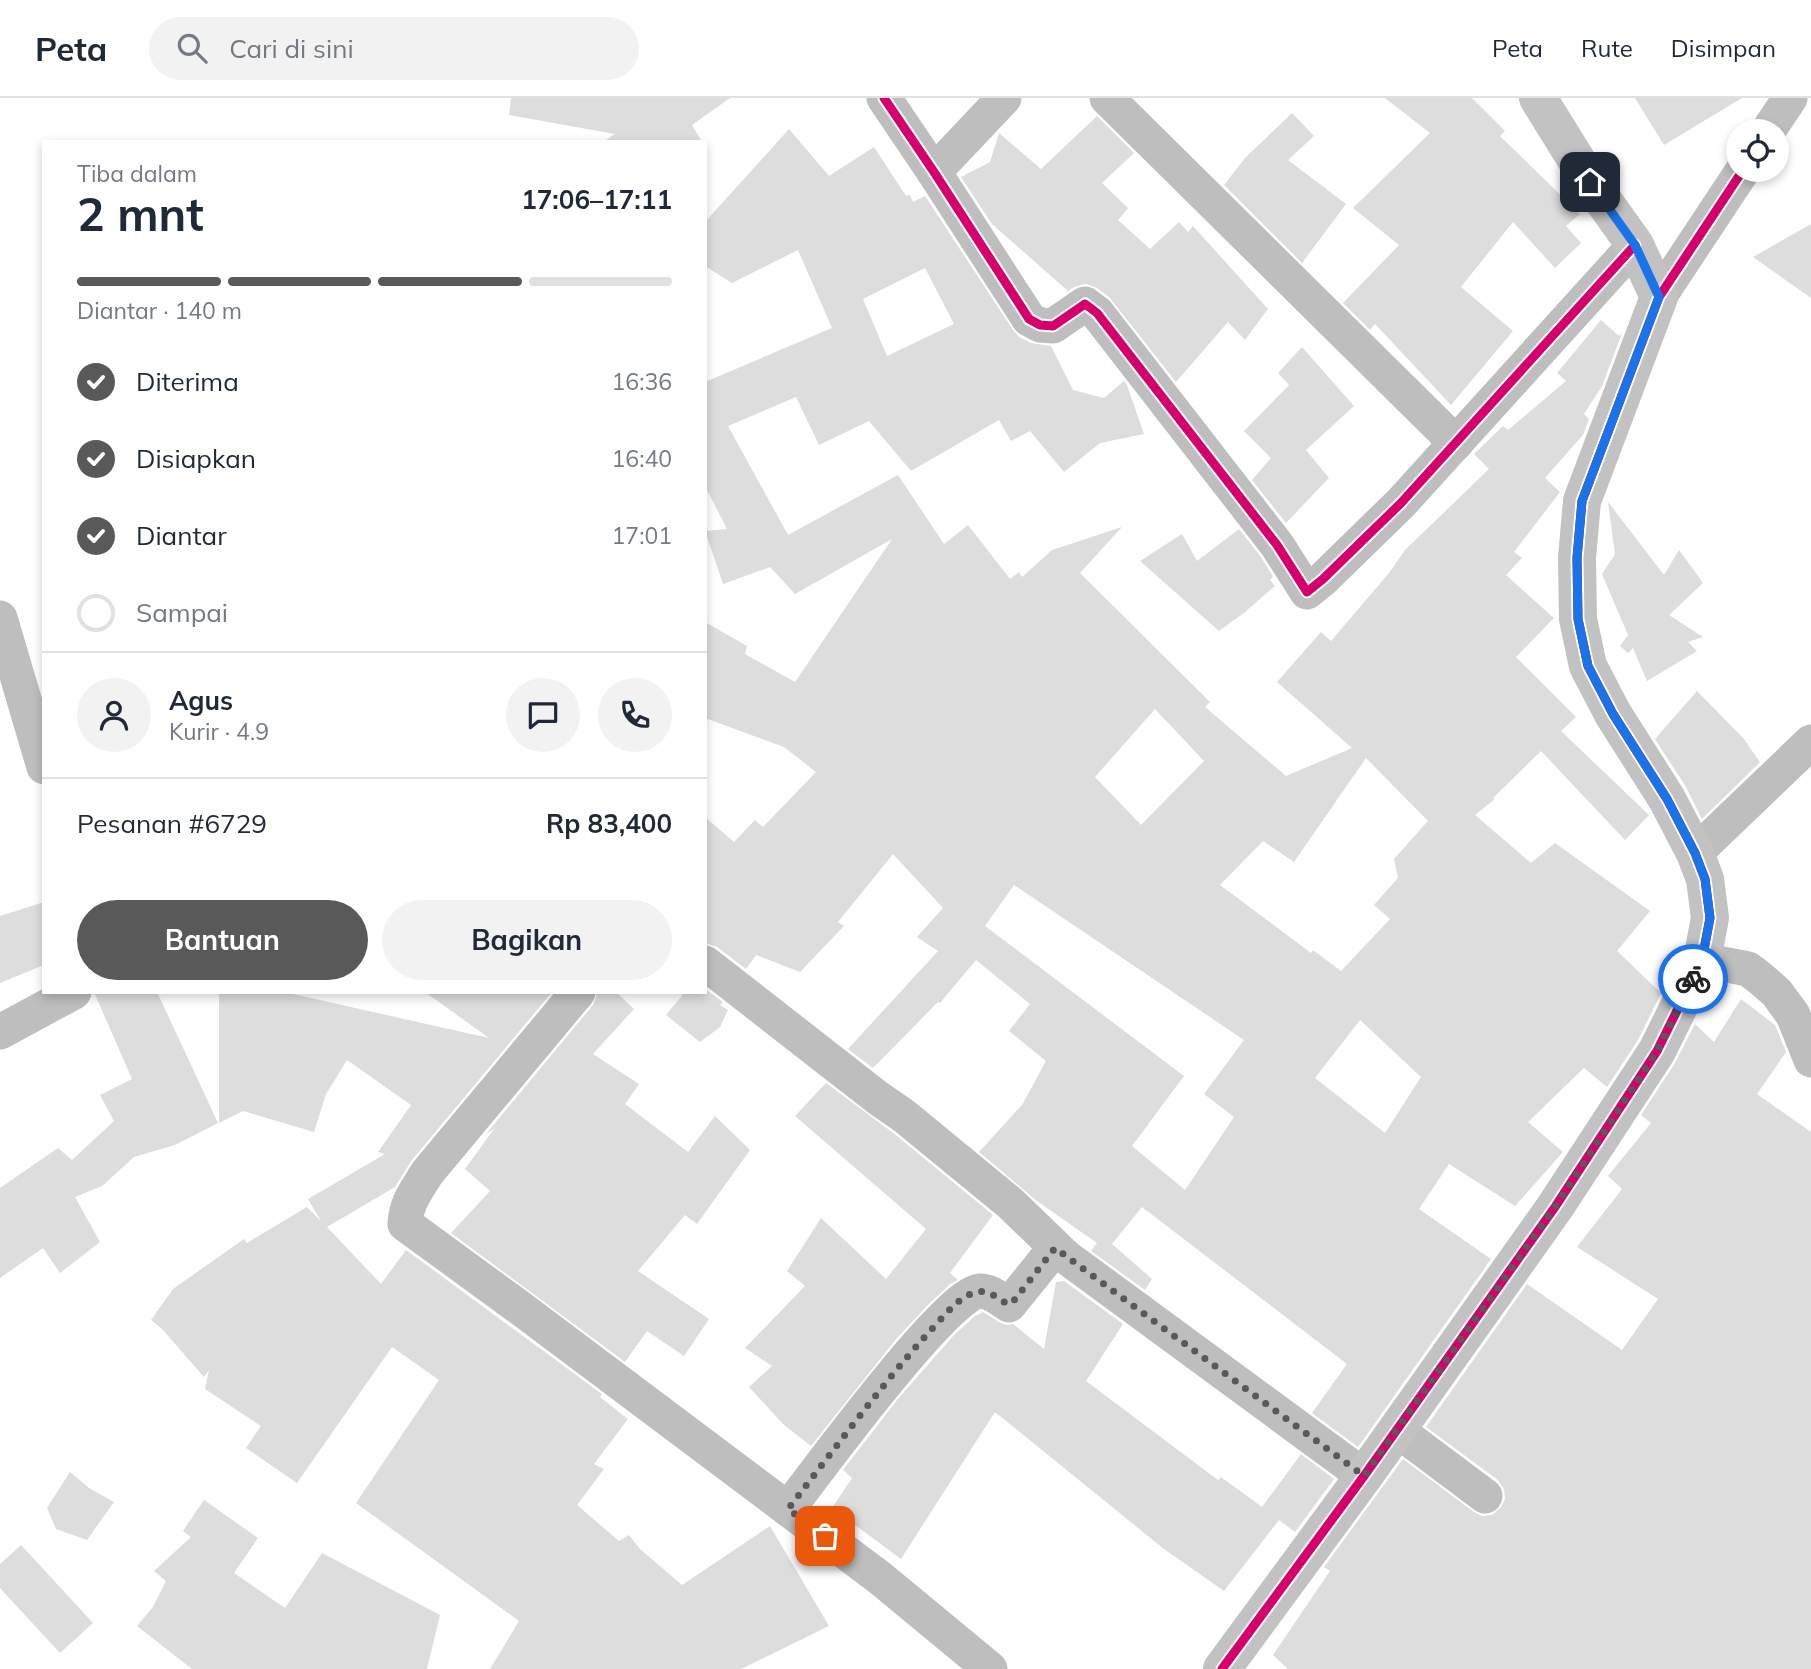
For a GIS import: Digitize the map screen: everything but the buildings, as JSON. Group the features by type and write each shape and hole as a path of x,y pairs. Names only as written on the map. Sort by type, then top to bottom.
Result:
{"street":[{"path":"884,98 1029,319 1040,325 1053,326 1085,304 1097,313 1277,545 1307,592 1391,513 1635,245"},
{"path":"934,172 1004,98"},
{"path":"1107,98 1456,443"},
{"path":"1538,98 1590,182 1635,245 1659,297"},
{"path":"1776,119 1790,98"},
{"path":"1222,1669 1364,1476 1555,1207 1657,1051 1702,960 1710,918 1705,879 1695,853 1667,799 1613,714 1588,666 1578,619 1577,558 1582,501 1659,297 1735,182"},
{"path":"0,618 42,757"},
{"path":"1695,853 1811,741"},
{"path":"1702,960 1748,969 1777,993 1793,1014 1811,1060"},
{"path":"707,965 1010,1203 1055,1248 1364,1476"},
{"path":"0,1032 70,994"},
{"path":"576,994 427,1173 409,1202 405,1224 880,1578 990,1669"},
{"path":"788,1509 904,1360 951,1309 981,1291 994,1295 1009,1305 1055,1248"},
{"path":"1397,1430 1485,1496"}],"cycle path":[{"path":"884,98 1029,319 1040,325 1053,326 1085,304 1097,313 1277,545 1307,592 1401,503 1635,245"},
{"path":"1222,1669 1364,1476 1555,1207 1657,1051 1702,960 1710,918 1705,879 1695,853 1667,799 1613,714 1588,666 1578,619 1577,558 1582,501 1659,297 1735,182"}],"way so far":[{"path":"825,1536 788,1509 904,1360 951,1309 972,1294 981,1291 994,1295 1009,1305 1012,1303 1055,1248 1364,1476 1555,1207 1657,1051 1693,979"}],"route":[{"path":"1590,182 1635,245 1659,297 1582,501 1577,558 1578,619 1588,666 1613,714 1667,799 1695,853 1705,879 1710,918 1702,960 1693,979"}]}
